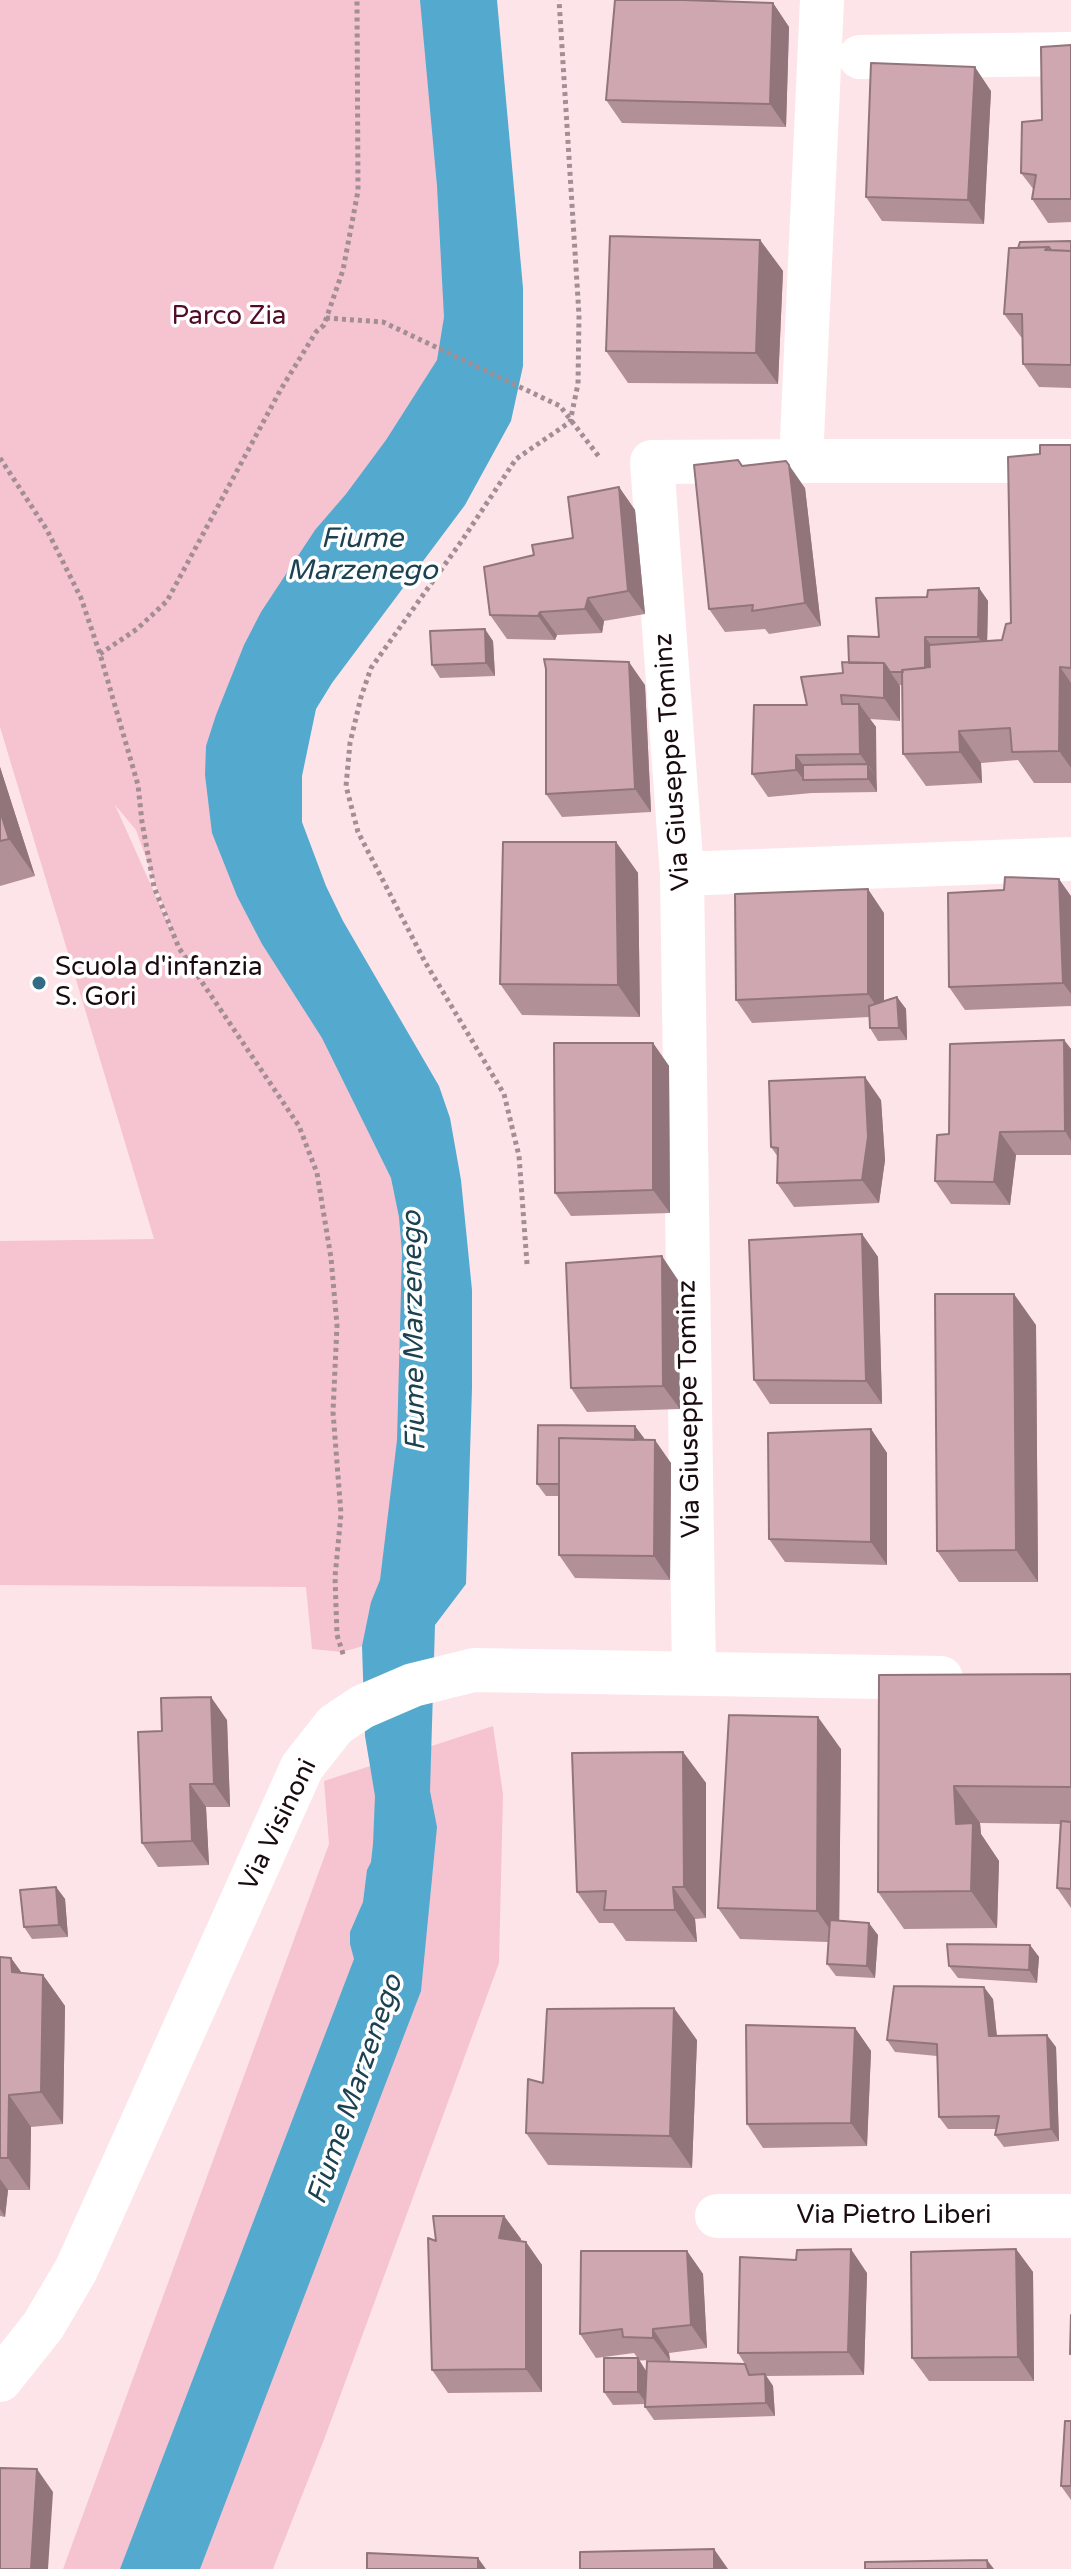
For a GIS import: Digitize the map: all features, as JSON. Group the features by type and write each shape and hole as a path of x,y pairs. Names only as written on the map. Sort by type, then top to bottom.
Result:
{"street":[{"path":"822,0 801,461 1071,461"},
{"path":"860,57 1071,54"},
{"name":"Via Giuseppe Tominz","path":"694,1673 682,874 652,462 801,461"},
{"path":"682,874 1071,859"},
{"name":"Via Visinoni","path":"0,2380 43,2326 76,2270 302,1767 335,1725 362,1707 413,1685 474,1670 977,1679"},
{"name":"Via Pietro Liberi","path":"717,2216 1071,2216"}],"path":[{"path":"100,654 137,629 167,601 281,389 316,332 324,325 343,270 358,191 357,0"},
{"path":"527,1264 519,1156 504,1094 425,962 358,832 346,786 350,743 371,668 516,459 570,422 578,384 579,315 559,0"},
{"path":"326,318 383,322 560,406"},
{"path":"0,458 47,530 81,598 138,785 154,887 179,948 299,1126 317,1173 331,1258 337,1325 333,1412 341,1514 335,1577 337,1635 362,1707"}],"green space":[{"name":"Parco Zia","path":"0,0 442,0 459,349 262,729 403,1143 420,1630 342,1652 312,1649 306,1587 0,1585 0,1241 154,1239 0,727","holes":["115,805 136,830 173,933"]},
{"path":"493,1726 503,1794 499,1963 325,2437 273,2569 63,2569 329,1844 324,1781"}],"water":[{"name":"Fiume Marzenego","path":"420,0 497,0 523,288 523,366 511,421 465,505 332,683 316,709 302,776 302,822 343,921 439,1086 450,1118 461,1180 472,1290 466,1584 435,1625 430,1791 437,1827 421,1991 200,2569 120,2569 354,1959 350,1932 363,1902 371,1862 375,1796 365,1736 362,1646 371,1602 380,1580 397,1440 402,1253 399,1217 391,1178 322,1038 262,944 237,896 212,833 205,775 206,746 216,715 261,612 315,530 386,440 437,360 444,317 437,186"}],"building":[{"path":"615,0 773,3 770,104 606,100"},
{"path":"1071,45 1071,199 1032,199 1036,175 1021,173 1022,122 1042,120 1041,47"},
{"path":"871,63 975,67 968,200 866,197"},
{"path":"610,236 760,240 756,353 606,351"},
{"path":"1071,241 1071,251 1051,250 1049,247 1018,248 1020,242"},
{"path":"1049,247 1045,250 1071,251 1071,365 1023,364 1022,314 1004,314 1009,248"},
{"path":"1040,445 1071,445 1071,668 1060,667 1059,751 1012,752 1010,728 959,731 960,752 903,754 902,670 930,667 929,645 1002,640 1006,624 1011,623 1008,457 1040,454"},
{"path":"738,460 742,466 786,461 789,465 805,603 752,611 753,605 709,609 694,465"},
{"path":"619,487 628,591 588,598 585,609 540,612 538,616 490,615 484,567 534,555 532,545 573,538 568,497"},
{"path":"979,588 978,637 925,637 925,668 890,672 884,663 849,663 848,636 879,637 876,598 927,597 928,590"},
{"path":"485,629 486,663 432,665 430,631"},
{"path":"544,659 629,662 635,789 546,794"},
{"path":"842,662 884,663 884,698 841,695 842,704 859,704 860,754 796,755 796,770 752,774 754,705 807,705 801,677 843,673"},
{"path":"868,764 868,779 803,780 803,765"},
{"path":"0,811 9,839 0,841"},
{"path":"503,842 616,842 618,985 500,984"},
{"path":"1005,877 1059,879 1063,983 949,987 948,893 1004,890"},
{"path":"868,889 868,994 736,1000 735,894"},
{"path":"897,997 899,1028 870,1028 869,1006"},
{"path":"1064,1040 1065,1131 1000,1132 994,1182 935,1181 937,1135 949,1134 950,1044"},
{"path":"554,1043 653,1043 653,1190 555,1193"},
{"path":"865,1077 868,1137 862,1180 777,1183 778,1148 771,1147 769,1081"},
{"path":"862,1234 866,1381 754,1380 749,1240"},
{"path":"662,1256 663,1386 571,1388 566,1263"},
{"path":"935,1294 1014,1294 1016,1550 937,1551"},
{"path":"538,1425 635,1426 635,1440 559,1438 559,1484 537,1484"},
{"path":"871,1429 871,1542 769,1539 768,1433"},
{"path":"559,1438 655,1440 654,1556 559,1555"},
{"path":"1071,1674 1071,1787 954,1786 956,1824 973,1823 971,1891 878,1892 879,1675"},
{"path":"211,1697 214,1784 190,1784 192,1841 142,1843 138,1732 162,1731 161,1698"},
{"path":"729,1715 818,1717 817,1911 718,1908"},
{"path":"683,1752 684,1887 673,1887 675,1910 604,1910 606,1891 577,1892 572,1753"},
{"path":"1061,1821 1071,1822 1071,1889 1057,1888"},
{"path":"56,1887 59,1925 24,1927 20,1890"},
{"path":"830,1920 869,1923 867,1966 827,1964"},
{"path":"947,1944 1030,1945 1029,1970 949,1966"},
{"path":"0,1957 11,1958 12,1972 43,1975 41,2092 9,2095 8,2158 0,2158"},
{"path":"894,1986 984,1987 989,2036 1047,2035 1051,2129 995,2135 999,2116 939,2117 937,2044 887,2040"},
{"path":"674,2008 670,2136 526,2133 528,2079 543,2083 547,2009"},
{"path":"746,2025 855,2028 851,2123 747,2124"},
{"path":"433,2216 504,2216 499,2238 526,2242 526,2369 432,2370 428,2238 436,2241"},
{"path":"851,2249 848,2352 738,2353 740,2257 796,2260 797,2250"},
{"path":"1016,2249 1018,2357 912,2358 911,2252"},
{"path":"581,2251 687,2251 691,2325 653,2329 653,2338 623,2337 622,2329 580,2334"},
{"path":"604,2358 638,2358 638,2392 604,2392"},
{"path":"647,2361 745,2364 749,2375 765,2374 766,2403 645,2407"},
{"path":"1065,2421 1071,2421 1071,2486 1061,2486"},
{"path":"0,2468 37,2469 31,2569 0,2569"},
{"path":"714,2549 714,2569 580,2569 580,2552"},
{"path":"367,2553 478,2558 478,2569 367,2569"},
{"path":"987,2560 988,2569 865,2569 865,2562"}],"place":[{"name":"Scuola d'infanzia S. Gori","path":"39,983"}]}
